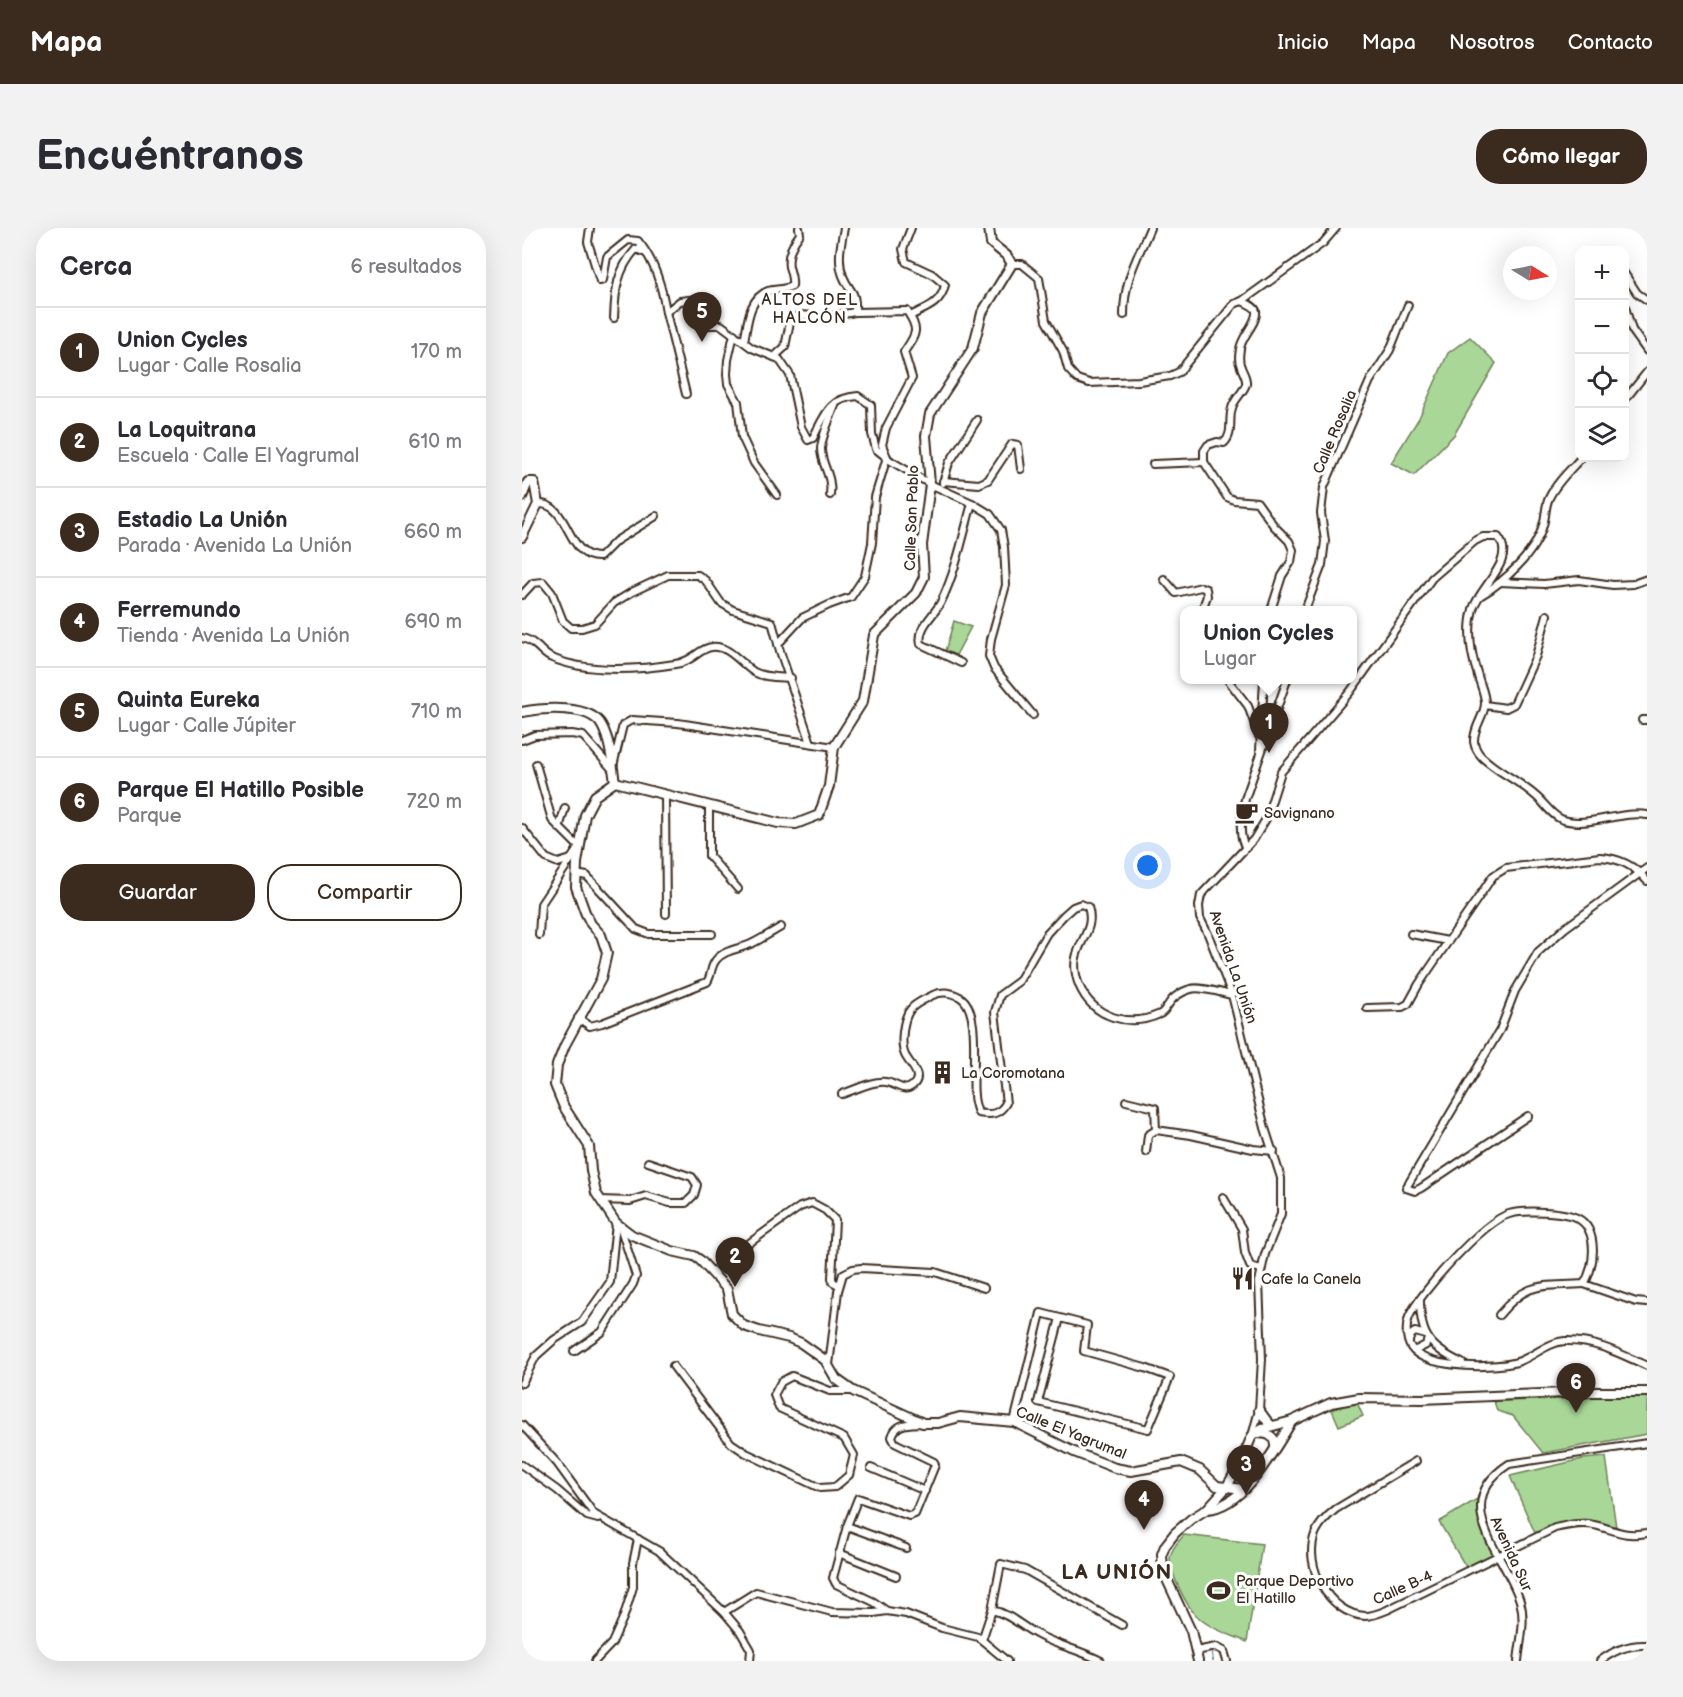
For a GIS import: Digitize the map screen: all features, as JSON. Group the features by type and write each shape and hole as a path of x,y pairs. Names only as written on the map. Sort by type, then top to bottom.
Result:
{"street":[{"path":"590,228 588,242 600,280 603,280 607,257 628,240 638,241 650,255 663,296 686,394"},
{"path":"744,341 754,301 771,290 784,290 792,286 793,279 788,257 800,234 799,228"},
{"path":"844,228 839,254 843,277 855,296 855,312"},
{"path":"910,316 935,303 943,295 945,285 932,274 906,262 903,249 911,228"},
{"path":"990,228 991,243 1007,256 1012,264 1022,264 1039,278 1046,321 1063,351 1068,369 1077,379 1089,383 1139,381 1170,376 1179,372 1234,304 1242,301 1323,243 1335,228"},
{"path":"1124,315 1124,293 1150,228"},
{"path":"614,318 614,296 624,263 636,249 650,255"},
{"name":"Calle San Pablo","path":"615,782 778,823 796,824 819,814 829,786 834,747 863,701 874,635 916,593 924,578 922,545 930,484 926,436 930,414 973,348 982,313 1012,264"},
{"path":"1629,281 1637,293 1647,300"},
{"path":"666,312 680,301 690,300 698,325 721,325 752,348 779,359 790,375 801,427 808,440 813,438 829,406 847,397 858,396 871,405 872,434 876,449 930,484 990,514 1001,530 1006,585 991,639 989,656 993,668 1033,716"},
{"path":"1242,301 1257,312 1256,318 1240,345 1239,359 1246,378 1246,386 1238,395 1232,408 1231,430 1228,439 1224,443 1217,442 1208,445 1204,451 1204,462 1227,497 1234,500 1257,502 1274,526 1289,541 1293,550 1291,562 1282,576 1272,606"},
{"name":"Calle Rosalia","path":"1307,606 1322,565 1325,541 1320,513 1324,487 1370,381 1390,350 1408,306"},
{"path":"774,357 785,347 790,322 799,315 827,317 855,312 907,311 915,324 915,336 904,352 912,378 886,428 882,445 886,457 875,497 872,543 865,576 851,597 802,618 778,644"},
{"path":"1629,320 1632,330 1647,351"},
{"path":"734,334 727,374 738,402 742,437 754,463 777,495"},
{"path":"1629,395 1647,372"},
{"path":"830,495 832,484 821,451 836,403"},
{"path":"940,489 949,463 977,420"},
{"path":"943,481 979,484 987,480 1012,444 1018,445 1021,469"},
{"path":"1153,464 1204,462"},
{"path":"1477,597 1513,571 1539,536 1549,498 1578,462"},
{"path":"522,497 528,482 534,482 538,504 522,537"},
{"path":"538,504 545,503 555,509 579,548 592,558 600,557 616,541 656,516"},
{"path":"961,663 921,644 920,638 922,629 939,605 952,576 972,503"},
{"name":"Avenida La Unión","path":"1357,682 1432,578 1475,541 1483,537 1498,537 1503,544 1504,552 1501,563 1477,597 1470,622 1474,666 1485,705"},
{"path":"522,595 533,583 543,582 552,593 562,621 571,628 582,628 596,624 614,603 668,575 698,575 706,581 721,603 733,610 772,622 812,743"},
{"path":"1164,579 1176,593 1201,587 1206,589 1207,596 1203,606"},
{"path":"1500,582 1544,584 1579,580 1613,585 1633,584 1647,579"},
{"path":"1547,615 1536,656 1514,704 1506,708 1485,705 1475,728 1476,750 1483,758 1532,792 1553,815 1563,820 1578,822 1647,815"},
{"path":"522,638 533,643 549,658 576,666 636,669 691,660 702,650 712,646 725,648 755,672 766,676 791,678"},
{"path":"1231,684 1248,706 1260,741"},
{"path":"1260,754 1264,684"},
{"path":"1246,848 1242,843 1242,814 1245,799 1286,684"},
{"name":"Avenida La Unión","path":"1198,1661 1191,1631 1163,1571 1165,1546 1175,1533 1207,1509 1226,1488 1254,1434 1259,1410 1262,1359 1259,1302 1261,1269 1281,1214 1281,1178 1274,1151 1265,1128 1232,995 1200,918 1199,906 1201,895 1246,848 1266,819 1281,772 1356,684"},
{"path":"522,712 566,709 588,713 602,724 609,747 615,782 595,796 585,815 576,874 576,887 585,912 591,924 601,935 608,953 601,979 578,1018 557,1065 555,1085 564,1107 589,1146 596,1193 618,1225 636,1276 602,1332 574,1351"},
{"path":"613,769 623,725 632,720 678,723 834,747"},
{"path":"522,740 535,735 583,736 613,769"},
{"path":"536,764 552,820 579,847"},
{"path":"665,795 666,914"},
{"path":"709,807 709,856 738,890"},
{"path":"560,828 566,808"},
{"path":"522,828 546,858 558,863 571,859"},
{"path":"539,935 541,904 579,847"},
{"path":"1367,1008 1402,1007 1408,1004 1419,984 1493,876 1506,868 1600,856 1633,866 1647,881"},
{"path":"1528,1116 1421,1188 1415,1191 1406,1188 1500,1030 1515,990 1538,952 1565,928 1647,868"},
{"path":"576,874 587,876 636,929 649,934 712,934"},
{"path":"842,1094 885,1082 905,1089 912,1087 916,1080 916,1070 905,1055 903,1042 905,1021 910,1010 925,999 939,993 950,993 963,998 969,1010 975,1052 973,1093 978,1113 990,1115 1001,1110 1006,1103 995,1012 1000,995 1019,981 1047,933 1073,907 1081,904 1088,907 1092,917 1090,926 1078,946 1074,963 1080,985 1089,1001 1112,1018 1130,1021 1162,1013 1174,997 1193,988 1232,995"},
{"path":"578,1018 590,1026 602,1023 706,982 710,979 712,966 726,952 749,945 781,927"},
{"path":"1411,934 1448,942"},
{"path":"1126,1101 1155,1108 1156,1130"},
{"path":"1146,1152 1148,1135 1156,1130 1274,1151"},
{"path":"600,1200 630,1201 646,1196 670,1203 686,1203 694,1195 697,1185 692,1177 648,1162"},
{"path":"1223,1197 1242,1229 1246,1261 1250,1266 1261,1269"},
{"path":"738,1251 800,1207 812,1203 825,1210 835,1220 832,1278 833,1282 839,1285"},
{"path":"1584,1284 1589,1275 1592,1251 1591,1237 1585,1225 1576,1217 1552,1213 1508,1214 1468,1244 1420,1300 1408,1319 1408,1342 1414,1351 1428,1359 1466,1365 1508,1365 1554,1343 1565,1341 1601,1346 1647,1366"},
{"path":"618,1225 632,1235 672,1251 694,1256 723,1283 727,1289 732,1314 744,1326 801,1343 825,1360 836,1379 853,1390 923,1423"},
{"path":"522,1383 536,1356 554,1340 582,1322 610,1282 618,1225"},
{"path":"829,1365 839,1285 843,1274 861,1268 935,1272 984,1288"},
{"path":"1498,1315 1511,1300 1533,1287 1584,1284 1636,1302 1647,1303"},
{"path":"1420,1300 1420,1321 1427,1336 1446,1356 1466,1365"},
{"path":"1014,1422 1041,1314 1060,1318 1087,1325 1084,1351 1170,1377 1149,1429 1038,1402 1060,1318"},
{"path":"1408,1342 1414,1332 1427,1336"},
{"path":"1414,1351 1426,1345 1427,1336"},
{"path":"673,1366 730,1443 820,1488 835,1487 849,1475 854,1455 844,1438 779,1408 774,1395 781,1382 792,1376 830,1391 853,1390"},
{"path":"1254,1434 1292,1421 1331,1403 1359,1398 1422,1399 1588,1392 1647,1392"},
{"path":"1259,1410 1272,1426"},
{"name":"Calle El Yagrumal","path":"923,1423 938,1424 960,1417 1014,1422 1074,1452 1115,1468 1131,1471 1181,1462 1194,1466 1217,1486 1226,1488"},
{"name":"Avenida La Unión","path":"1207,1509 1222,1506 1244,1489 1255,1477 1292,1421"},
{"path":"887,1611 833,1582 847,1526 858,1498 912,1516 935,1468 934,1462 895,1443 892,1437 894,1429 899,1425 923,1423"},
{"path":"522,1425 557,1462 594,1514 659,1551 724,1612 740,1630 751,1650 750,1661"},
{"path":"1254,1434 1272,1436 1275,1448"},
{"name":"Avenida Sur","path":"1518,1661 1523,1627 1520,1603 1480,1516 1480,1506 1485,1490 1502,1469 1520,1462 1647,1443"},
{"name":"Calle B-4","path":"1416,1461 1335,1509 1320,1525 1316,1533 1312,1554 1316,1574 1326,1592 1343,1608 1353,1613 1366,1616 1376,1614 1499,1557 1555,1528 1593,1524 1630,1536 1647,1533"},
{"path":"1240,1464 1244,1475 1255,1477"},
{"path":"522,1465 557,1490 587,1516 604,1521"},
{"path":"871,1468 925,1491"},
{"path":"1226,1488 1244,1489"},
{"path":"847,1526 906,1548"},
{"path":"595,1661 612,1643 624,1616 633,1587 633,1563 638,1539"},
{"path":"839,1553 897,1576"},
{"path":"982,1640 992,1610 1001,1564 1025,1570 1122,1625"},
{"path":"724,1612 756,1592 832,1612 887,1611 906,1614 942,1628 978,1637 1007,1661"},
{"path":"992,1610 1002,1612 1055,1644 1101,1661"},
{"path":"1600,1661 1613,1651 1624,1647 1647,1645"},
{"path":"1196,1651 1215,1647 1224,1651 1227,1661"}],"green space":[{"path":"1470,337 1496,363 1454,435 1414,475 1391,463 1419,418 1448,353"},
{"path":"954,621 971,627 956,655 945,651"},
{"path":"1614,1395 1647,1397 1647,1434 1543,1453 1513,1416 1497,1411 1494,1401 1545,1400"},
{"path":"1356,1400 1363,1416 1339,1426 1332,1410"},
{"path":"1606,1457 1616,1527 1575,1521 1535,1533 1510,1476 1583,1459"},
{"path":"1477,1499 1478,1517 1495,1555 1466,1567 1439,1522"},
{"name":"Parque Deportivo El Hatillo","path":"1184,1535 1262,1544 1247,1642 1202,1621 1184,1597 1173,1572 1170,1558 1173,1549"}],"waterway":[{"path":"1212,1654 1213,1661"}],"place":[{"name":"Quinta Eureka","path":"702,342"},
{"name":"Union Cycles","path":"1269,753"},
{"name":"Savignano","path":"1246,813"},
{"name":"La Coromotana","path":"943,1073"},
{"name":"Cafe la Canela","path":"1243,1279"},
{"name":"La Loquitrana","path":"735,1287"},
{"name":"Parque El Hatillo Posible","path":"1576,1413"},
{"name":"Estadio La Unión","path":"1246,1495"},
{"name":"Ferremundo","path":"1144,1530"},
{"name":"Parque Deportivo El Hatillo","path":"1218,1590"}],"district":[{"name":"ALTOS DEL HALCÓN","path":"810,309"},
{"name":"LA UNIÓN","path":"1117,1572"}]}
